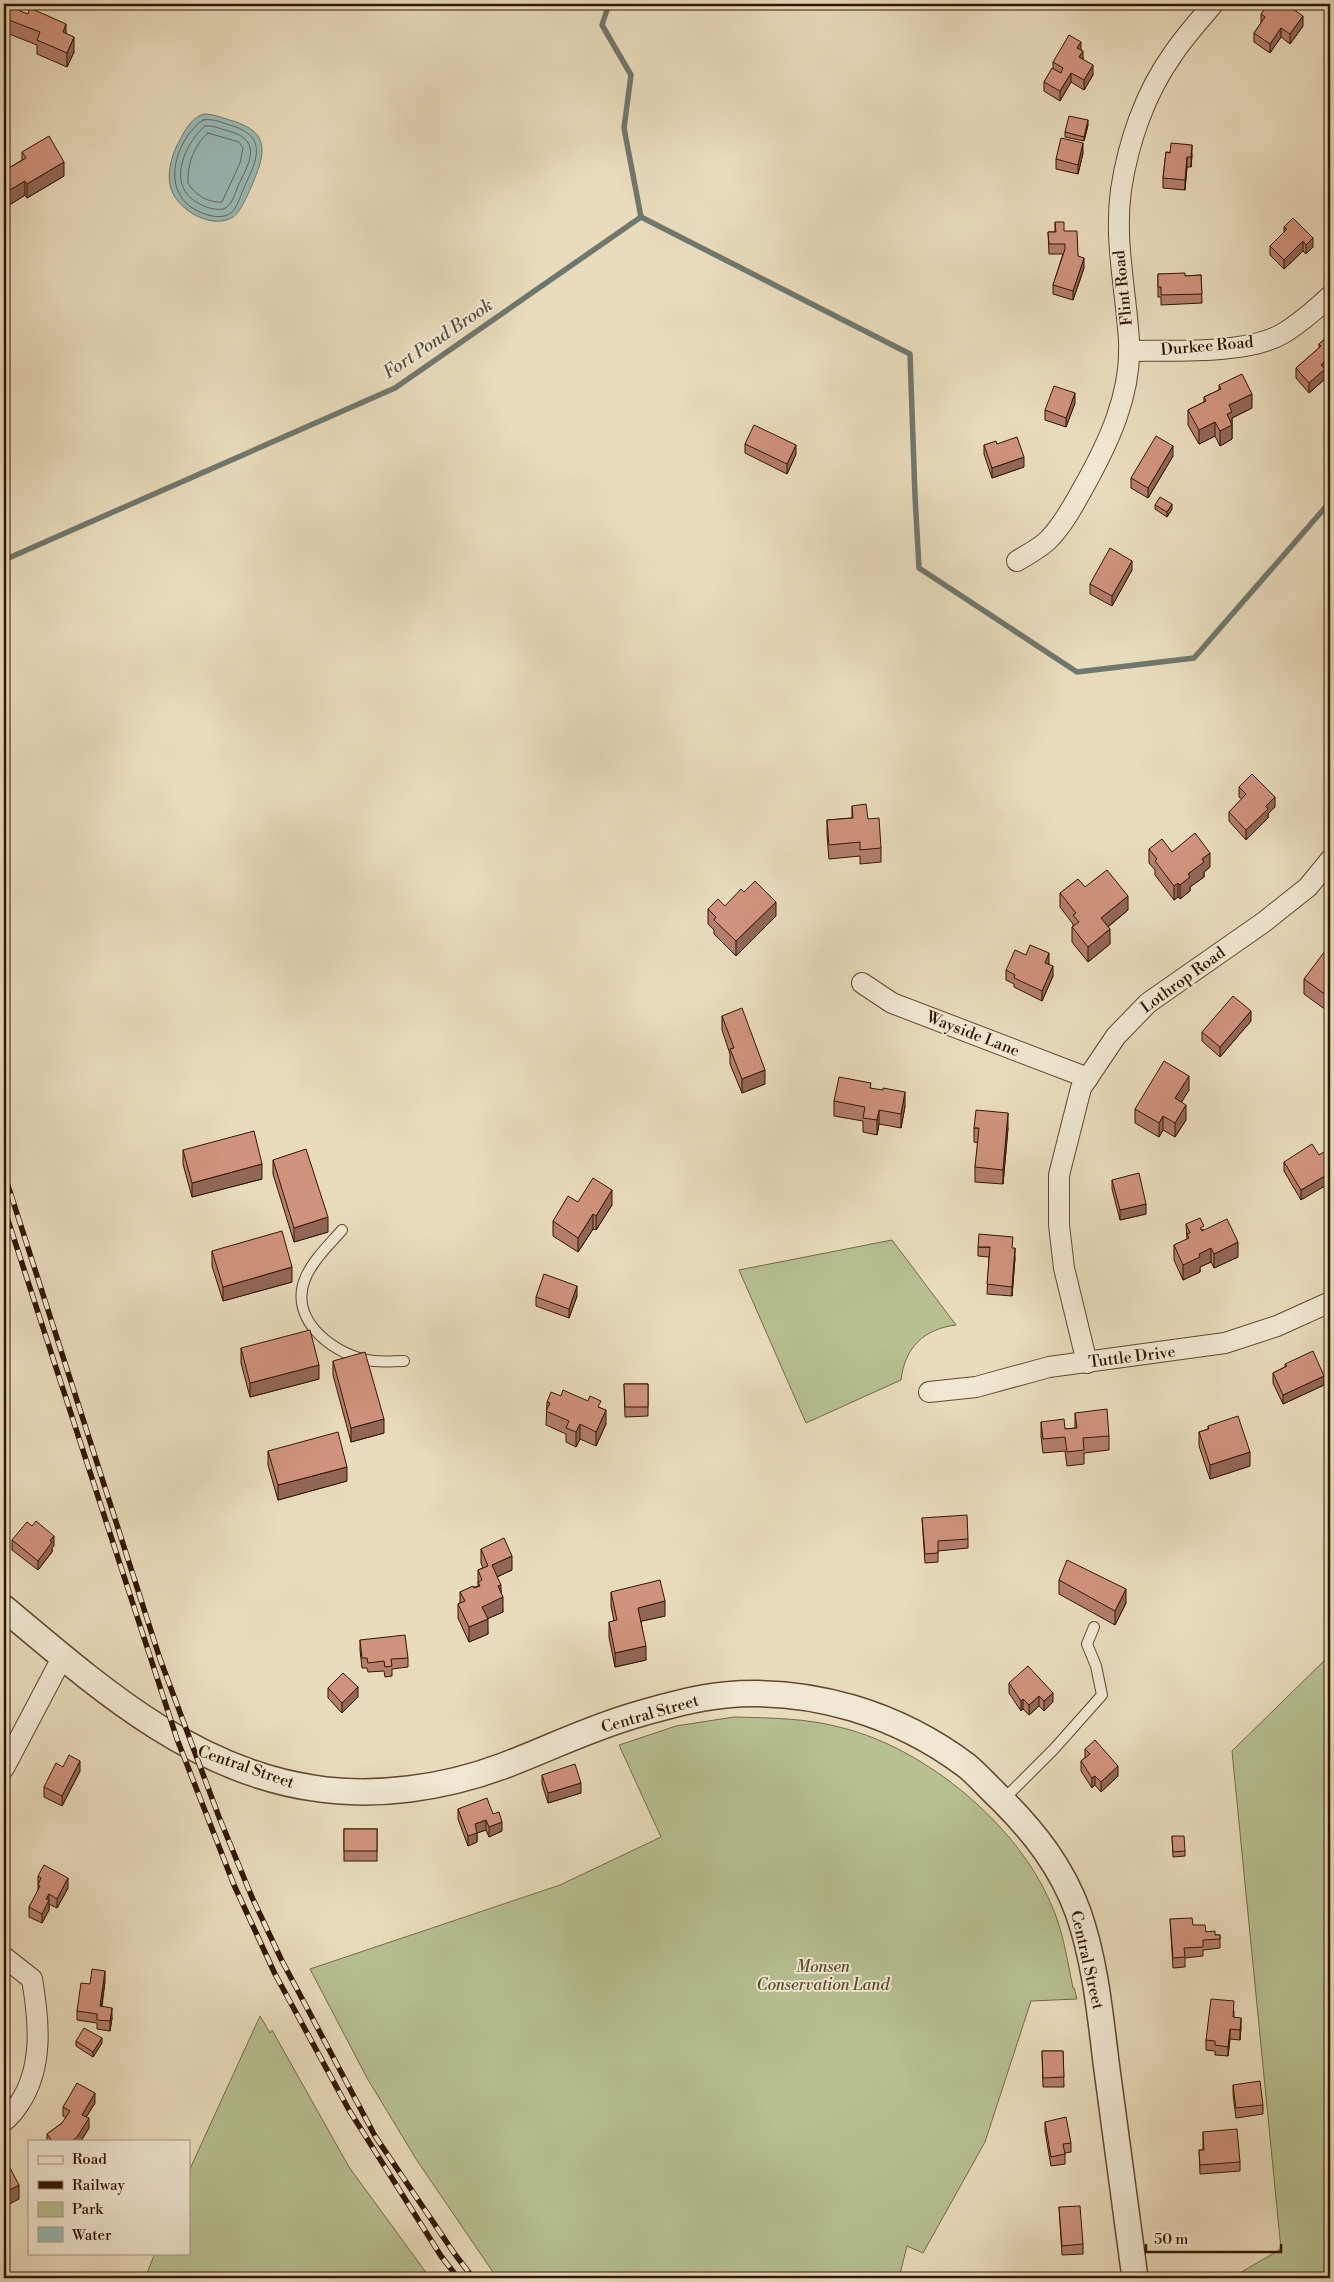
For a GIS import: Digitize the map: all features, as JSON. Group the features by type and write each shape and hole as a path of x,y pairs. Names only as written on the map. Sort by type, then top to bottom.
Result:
{"street":[{"name":"Flint Road","path":"1017,561 1050,539 1067,516 1108,442 1119,412 1129,366 1118,242 1121,192 1128,153 1144,106 1172,54 1213,4"},
{"name":"Durkee Road","path":"1129,351 1192,350 1247,346 1281,334 1330,296"},
{"name":"Lothrop Road","path":"1087,1363 1064,1268 1059,1215 1059,1175 1081,1088 1116,1036 1148,1003 1264,922 1308,887 1330,860"},
{"name":"Wayside Lane","path":"862,983 892,1003 1088,1078"},
{"name":"Tuttle Drive","path":"929,1392 976,1387 1049,1367 1225,1343 1277,1326 1330,1302"},
{"name":"Central Street","path":"4,1608 143,1719 194,1749 268,1778 312,1788 356,1792 423,1788 499,1768 632,1716 687,1700 726,1695 765,1693 805,1697 872,1713 905,1727 970,1768 1034,1834 1059,1869 1078,1911 1098,2000 1135,2278"},
{"path":"4,1768 63,1656"},
{"path":"4,1957 32,1979 38,2010 34,2072 28,2090 10,2117 4,2121"}],"lane":[{"path":"342,1230 323,1251 305,1279 302,1299 305,1318 316,1333 344,1352 372,1361 404,1361"},
{"path":"1002,1801 1054,1749 1102,1695 1096,1666 1087,1644 1094,1627"}],"green space":[{"path":"892,1240 956,1325 934,1331 918,1342 907,1358 901,1380 806,1423 739,1270"},
{"path":"1330,1655 1330,2278 1240,2278 1238,2274 1281,2249 1232,1751"},
{"name":"Monsen Conservation Land","path":"734,1717 816,1722 874,1738 906,1753 936,1772 965,1794 992,1819 1016,1846 1036,1874 1059,1924 1077,1999 1031,2001 985,2142 923,2253 907,2246 899,2278 497,2278 416,2159 367,2078 310,1969 560,1885 661,1837 619,1745 676,1726"},
{"path":"260,2016 270,2033 272,2030 349,2167 430,2278 145,2278 155,2254 190,2254 190,2169"}],"water":[{"path":"204,114 218,116 239,123 253,131 261,141 262,149 259,167 248,194 237,214 224,221 204,219 186,209 178,202 170,185 170,167 178,143 190,123"}],"building":[{"path":"4,4 20,4 22,5 20,11 28,14 30,8 66,24 63,32 74,37 67,53 37,40 40,32 4,18"},
{"path":"1268,4 1286,4 1303,16 1290,34 1281,28 1270,44 1254,33 1265,17 1261,14"},
{"path":"1069,35 1081,42 1077,48 1083,51 1079,57 1093,65 1084,80 1071,73 1060,91 1044,82 1052,68 1061,73 1063,68 1053,62"},
{"path":"1069,116 1088,120 1084,137 1065,132"},
{"path":"49,136 64,162 27,184 25,181 8,191 4,184 4,171 26,158 22,152"},
{"path":"1061,138 1083,143 1078,165 1056,159"},
{"path":"1171,143 1192,145 1191,157 1187,157 1185,180 1163,178 1166,152 1170,153"},
{"path":"1293,218 1313,238 1306,245 1303,241 1284,260 1270,246 1287,229 1284,227"},
{"path":"1055,222 1064,222 1064,231 1077,231 1078,256 1084,258 1073,291 1053,285 1065,249 1065,244 1049,244 1048,232 1056,232"},
{"path":"1185,273 1185,276 1201,275 1202,294 1161,295 1161,287 1158,287 1158,274"},
{"path":"1330,334 1330,357 1321,365 1325,369 1309,383 1296,368 1321,346 1319,344"},
{"path":"1242,374 1252,394 1229,405 1232,412 1227,414 1232,425 1220,431 1215,422 1199,430 1188,410 1206,401 1204,397 1221,389 1219,385"},
{"path":"1054,386 1075,393 1066,418 1045,410"},
{"path":"754,425 796,445 787,464 745,444"},
{"path":"1156,436 1173,446 1148,488 1131,478"},
{"path":"1017,437 1024,457 992,468 984,445 996,441 997,444"},
{"path":"1160,497 1172,504 1167,512 1155,505"},
{"path":"1110,548 1132,561 1112,596 1090,584"},
{"path":"1252,774 1275,797 1266,806 1268,809 1246,830 1229,812 1246,794 1239,787"},
{"path":"866,804 868,819 879,818 881,848 860,850 860,842 829,845 827,820 853,818 852,806"},
{"path":"1195,833 1210,853 1202,859 1204,862 1188,874 1190,877 1180,885 1178,883 1174,886 1155,861 1157,859 1149,849 1162,839 1172,852"},
{"path":"1107,870 1128,896 1101,918 1110,929 1088,947 1072,927 1079,922 1073,915 1076,913 1060,893 1078,879 1085,887"},
{"path":"755,881 776,902 736,941 714,920 716,917 708,909 718,899 725,906 741,889 744,892"},
{"path":"1030,945 1049,953 1045,963 1053,966 1042,991 1014,978 1015,975 1006,970 1015,950 1026,955"},
{"path":"1330,948 1330,998 1304,979 1325,951 1328,952"},
{"path":"1233,996 1251,1011 1220,1047 1202,1032"},
{"path":"742,1008 765,1070 742,1079 730,1049 734,1048 722,1016"},
{"path":"1164,1061 1189,1076 1175,1098 1186,1105 1175,1123 1163,1116 1159,1123 1135,1109"},
{"path":"839,1077 871,1083 870,1088 905,1092 901,1114 879,1110 877,1120 863,1118 865,1107 834,1101"},
{"path":"976,1110 1008,1113 1003,1170 975,1167 979,1128 974,1128"},
{"path":"254,1131 262,1164 192,1183 183,1150"},
{"path":"1312,1144 1319,1155 1327,1150 1330,1156 1330,1173 1301,1190 1284,1162"},
{"path":"306,1149 328,1217 294,1228 273,1160"},
{"path":"1139,1173 1146,1204 1120,1210 1112,1180"},
{"path":"593,1178 612,1190 596,1216 593,1214 578,1238 553,1221 568,1196 578,1202"},
{"path":"1200,1218 1204,1226 1200,1228 1202,1231 1227,1219 1238,1242 1214,1254 1211,1248 1199,1254 1200,1257 1183,1265 1174,1245 1189,1238 1187,1234 1190,1233 1186,1224"},
{"path":"282,1231 292,1267 223,1287 212,1251"},
{"path":"979,1234 1013,1237 1012,1248 1015,1248 1012,1287 987,1284 990,1247 978,1247"},
{"path":"544,1274 577,1286 569,1309 536,1297"},
{"path":"310,1330 319,1365 250,1383 241,1348"},
{"path":"1313,1351 1324,1376 1283,1395 1273,1373 1287,1366 1285,1364"},
{"path":"365,1352 384,1419 351,1428 333,1361"},
{"path":"624,1384 648,1384 648,1407 625,1407"},
{"path":"563,1390 588,1401 590,1396 601,1401 598,1407 606,1410 596,1432 580,1424 576,1432 566,1428 569,1421 546,1411 550,1403 547,1402 551,1392 561,1396"},
{"path":"1107,1409 1109,1436 1083,1438 1084,1450 1067,1452 1065,1437 1043,1439 1041,1422 1064,1419 1065,1429 1077,1428 1075,1413"},
{"path":"1238,1416 1250,1452 1210,1465 1199,1432 1209,1429 1208,1426"},
{"path":"338,1432 347,1467 278,1485 268,1451"},
{"path":"967,1515 968,1539 938,1541 938,1553 925,1554 922,1518"},
{"path":"36,1521 54,1536 50,1541 52,1542 38,1561 12,1540 27,1522 32,1526"},
{"path":"504,1538 512,1556 492,1565 501,1585 498,1586 503,1597 482,1607 488,1619 469,1627 458,1604 465,1601 460,1592 473,1586 474,1588 480,1586 478,1582 482,1580 478,1570 488,1566 481,1549"},
{"path":"1067,1560 1126,1589 1115,1611 1059,1580"},
{"path":"660,1580 665,1601 638,1608 646,1646 615,1653 609,1622 617,1620 611,1592"},
{"path":"405,1635 408,1658 391,1659 392,1666 385,1667 384,1661 368,1663 367,1658 362,1658 360,1640"},
{"path":"1028,1666 1053,1693 1044,1701 1039,1696 1029,1705 1023,1699 1021,1701 1009,1683"},
{"path":"343,1673 358,1687 342,1703 328,1688"},
{"path":"1095,1740 1118,1766 1101,1782 1095,1776 1092,1778 1081,1761 1090,1754 1085,1749"},
{"path":"69,1755 80,1761 62,1796 44,1787 56,1763 63,1767"},
{"path":"575,1764 581,1783 548,1793 542,1775"},
{"path":"487,1798 493,1814 499,1812 502,1822 489,1827 486,1820 475,1824 477,1833 468,1836 458,1809"},
{"path":"344,1829 377,1829 377,1851 344,1851"},
{"path":"1172,1836 1184,1836 1185,1851 1173,1852"},
{"path":"44,1865 68,1878 57,1899 49,1894 46,1899 49,1900 42,1914 29,1907 40,1886 38,1885 41,1878 38,1876"},
{"path":"1192,1918 1193,1925 1205,1925 1206,1932 1215,1931 1215,1935 1220,1935 1220,1939 1203,1940 1203,1947 1184,1948 1185,1957 1173,1958 1170,1919"},
{"path":"92,1969 105,1971 100,2006 112,2008 110,2021 97,2020 97,2014 77,2011 81,1983 90,1984"},
{"path":"1211,1999 1234,2001 1233,2017 1241,2018 1240,2030 1230,2029 1228,2047 1215,2045 1215,2041 1206,2040"},
{"path":"84,2028 102,2038 93,2052 76,2041"},
{"path":"1042,2051 1063,2051 1064,2077 1043,2078"},
{"path":"1260,2081 1263,2105 1236,2108 1233,2085"},
{"path":"77,2083 95,2093 82,2115 89,2118 77,2137 73,2140 51,2140 47,2134 62,2123 70,2111 63,2107"},
{"path":"1066,2117 1071,2143 1063,2144 1065,2154 1051,2157 1045,2122"},
{"path":"1237,2129 1240,2162 1200,2165 1199,2150 1204,2150 1203,2132"},
{"path":"9,2166 19,2185 4,2193 4,2168"},
{"path":"1080,2206 1083,2244 1062,2246 1059,2207"}],"waterway":[{"name":"Fort Pond Brook","path":"4,560 395,388 641,217 624,128 631,75 602,25 609,4"},
{"path":"641,217 910,354 919,568 1077,672 1194,658 1330,502"}],"railway":[{"path":"4,1173 160,1659 219,1817 251,1895 281,1959 375,2136 473,2278"},
{"path":"4,1208 177,1739 234,1885 275,1974 349,2110 441,2256 458,2278"}]}
